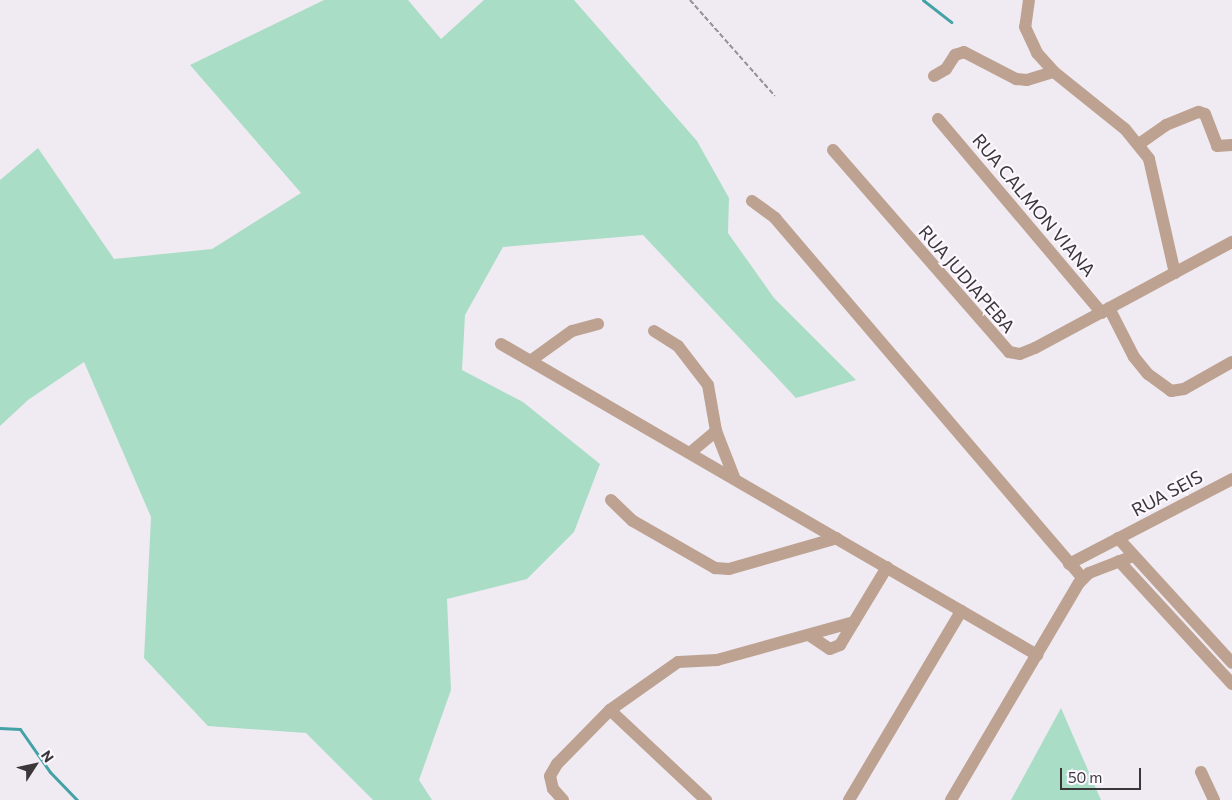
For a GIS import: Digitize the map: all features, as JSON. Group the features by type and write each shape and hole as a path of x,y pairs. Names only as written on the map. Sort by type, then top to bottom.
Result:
{"street":[{"path":"1029,0 1025,13 1028,39 1054,72 1139,144 1149,159 1157,184 1175,273"},
{"path":"934,76 946,69 956,55 964,52 1016,79 1027,80 1054,72"},
{"path":"1139,144 1166,126 1199,112 1205,114 1217,146 1232,145"},
{"name":"RUA CALMON VIANA","path":"938,119 1106,311 1134,357 1148,374 1171,391 1184,389 1232,362"},
{"name":"RUA JUDIAPEBA","path":"834,150 1009,352 1020,354 1035,348 1106,311"},
{"path":"752,201 775,218 1069,564 1083,578"},
{"path":"1106,311 1232,242"},
{"path":"533,359 572,330 598,324"},
{"path":"654,331 678,346 708,385 716,431 734,477"},
{"path":"501,344 533,359 1037,655"},
{"path":"691,452 716,431"},
{"name":"RUA SEIS","path":"1069,564 1232,479"},
{"path":"611,500 633,521 715,568 729,569 838,538"},
{"path":"1118,538 1232,664"},
{"path":"951,800 1083,578 1133,556"},
{"path":"1118,561 1232,684"},
{"path":"809,635 834,649 844,641 887,567"},
{"path":"849,800 961,611"},
{"path":"563,800 553,789 550,776 557,764 610,710 678,662 717,660 854,622"},
{"path":"610,710 706,800"},
{"path":"1201,772 1214,800"}],"path":[{"path":"690,0 775,96"}],"green space":[{"path":"324,0 408,0 441,39 484,0 574,0 697,141 729,198 728,233 774,298 856,380 796,398 643,235 503,247 465,315 462,370 523,402 600,464 574,532 527,579 447,599 451,690 419,780 432,800 373,800 306,733 208,726 144,658 151,517 84,362 28,400 0,426 0,180 38,148 114,259 212,249 301,193 190,65"},
{"path":"1061,708 1101,800 1011,800"}],"waterway":[{"path":"923,0 951,22"},
{"path":"0,728 20,729 50,772 77,800"}]}
